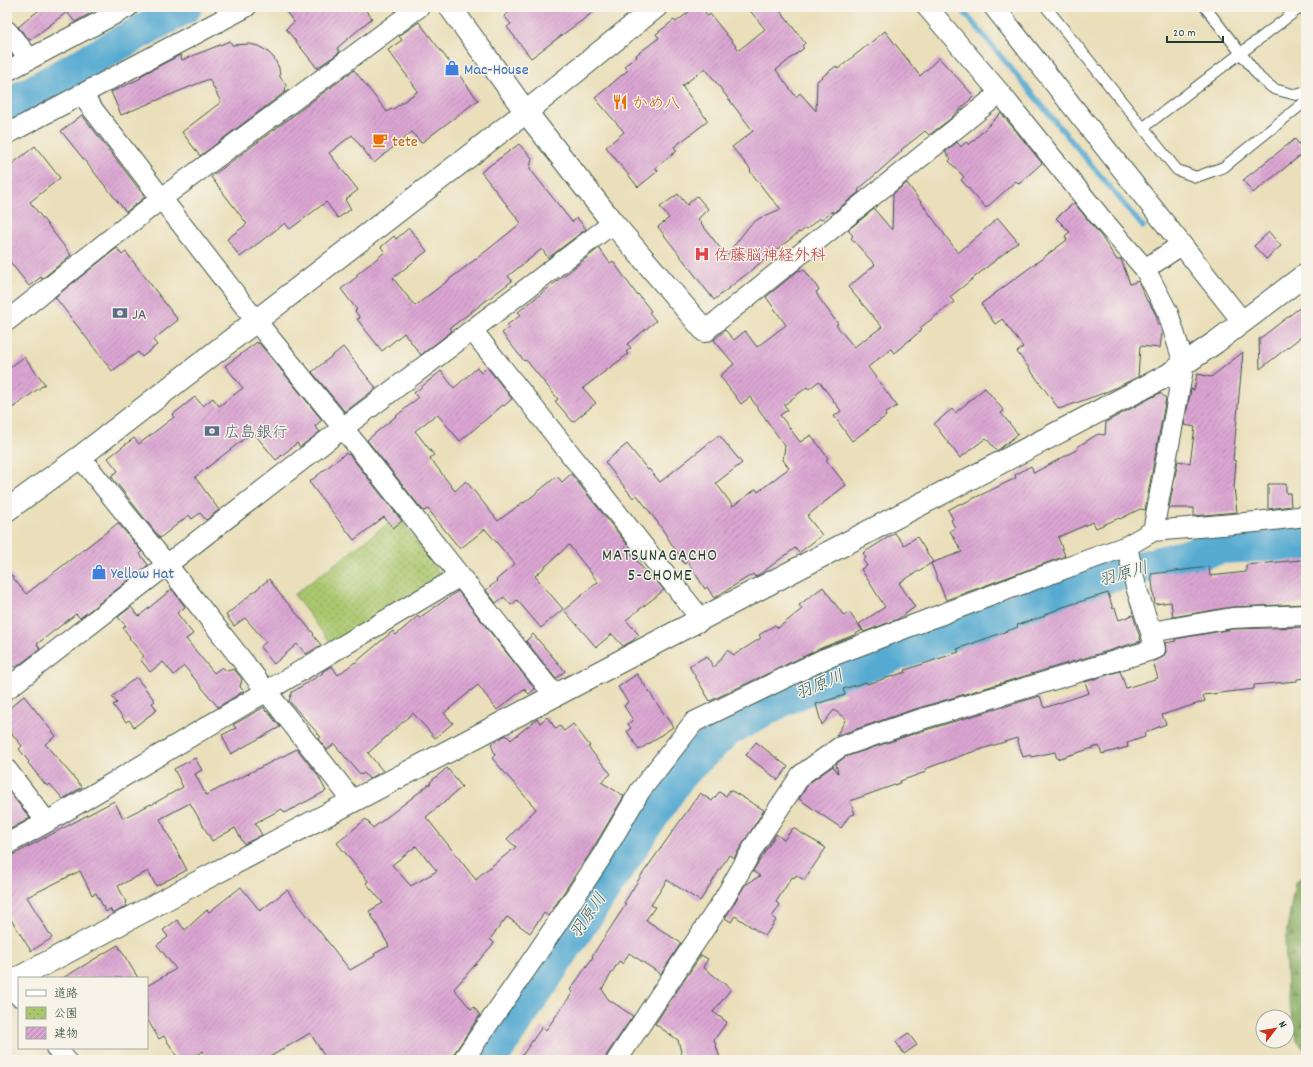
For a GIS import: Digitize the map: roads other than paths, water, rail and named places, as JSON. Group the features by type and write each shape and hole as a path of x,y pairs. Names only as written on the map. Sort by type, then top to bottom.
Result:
{"street":[{"path":"7,134 246,7"},
{"path":"7,321 162,198 419,7"},
{"path":"450,7 526,112 613,223 705,331 1000,93"},
{"path":"7,510 80,457 526,112 656,7"},
{"path":"927,7 1000,93 1144,269 1168,313 1184,364 1153,531"},
{"path":"994,7 1242,321"},
{"path":"7,71 125,8"},
{"path":"7,31 30,59"},
{"path":"81,94 256,321 344,428 555,696"},
{"path":"7,689 344,428 613,223"},
{"path":"1144,269 1181,245"},
{"path":"24,977 202,880 1168,375 1216,342 1306,274"},
{"path":"472,330 701,619"},
{"path":"80,457 353,801"},
{"path":"463,1060 602,856 640,791 694,722 824,659 1127,546 1153,531 1306,516"},
{"path":"617,1060 724,899 756,843 801,775 840,747 915,721 1155,650 1151,632 1136,587 1127,546"},
{"path":"7,844 47,822 460,576"},
{"path":"1151,632 1232,618 1306,615"},
{"path":"7,770 47,822"},
{"path":"57,1049 66,1060"}],"lane":[{"path":"1046,7 1144,127 1177,170 1196,177 1224,167 1306,101"},
{"path":"1205,7 1260,78 1274,89 1296,95 1306,92"},
{"path":"1144,127 1301,7"}],"waterway":[{"path":"7,106 185,7"},
{"path":"960,7 1143,227"},
{"name":"羽原川","path":"490,1060 680,774 727,730 782,700 831,678 1109,576 1222,547 1306,543"}],"place":[{"name":"Mac-House","path":"452,68"},
{"name":"かめ八","path":"620,102"},
{"name":"tete","path":"380,140"},
{"name":"佐藤脳神経外科","path":"702,254"},
{"name":"JA","path":"120,313"},
{"name":"広島銀行","path":"212,431"},
{"name":"Yellow Hat","path":"99,572"}],"district":[{"name":"MATSUNAGACHO 5-CHOME","path":"660,564"}]}
